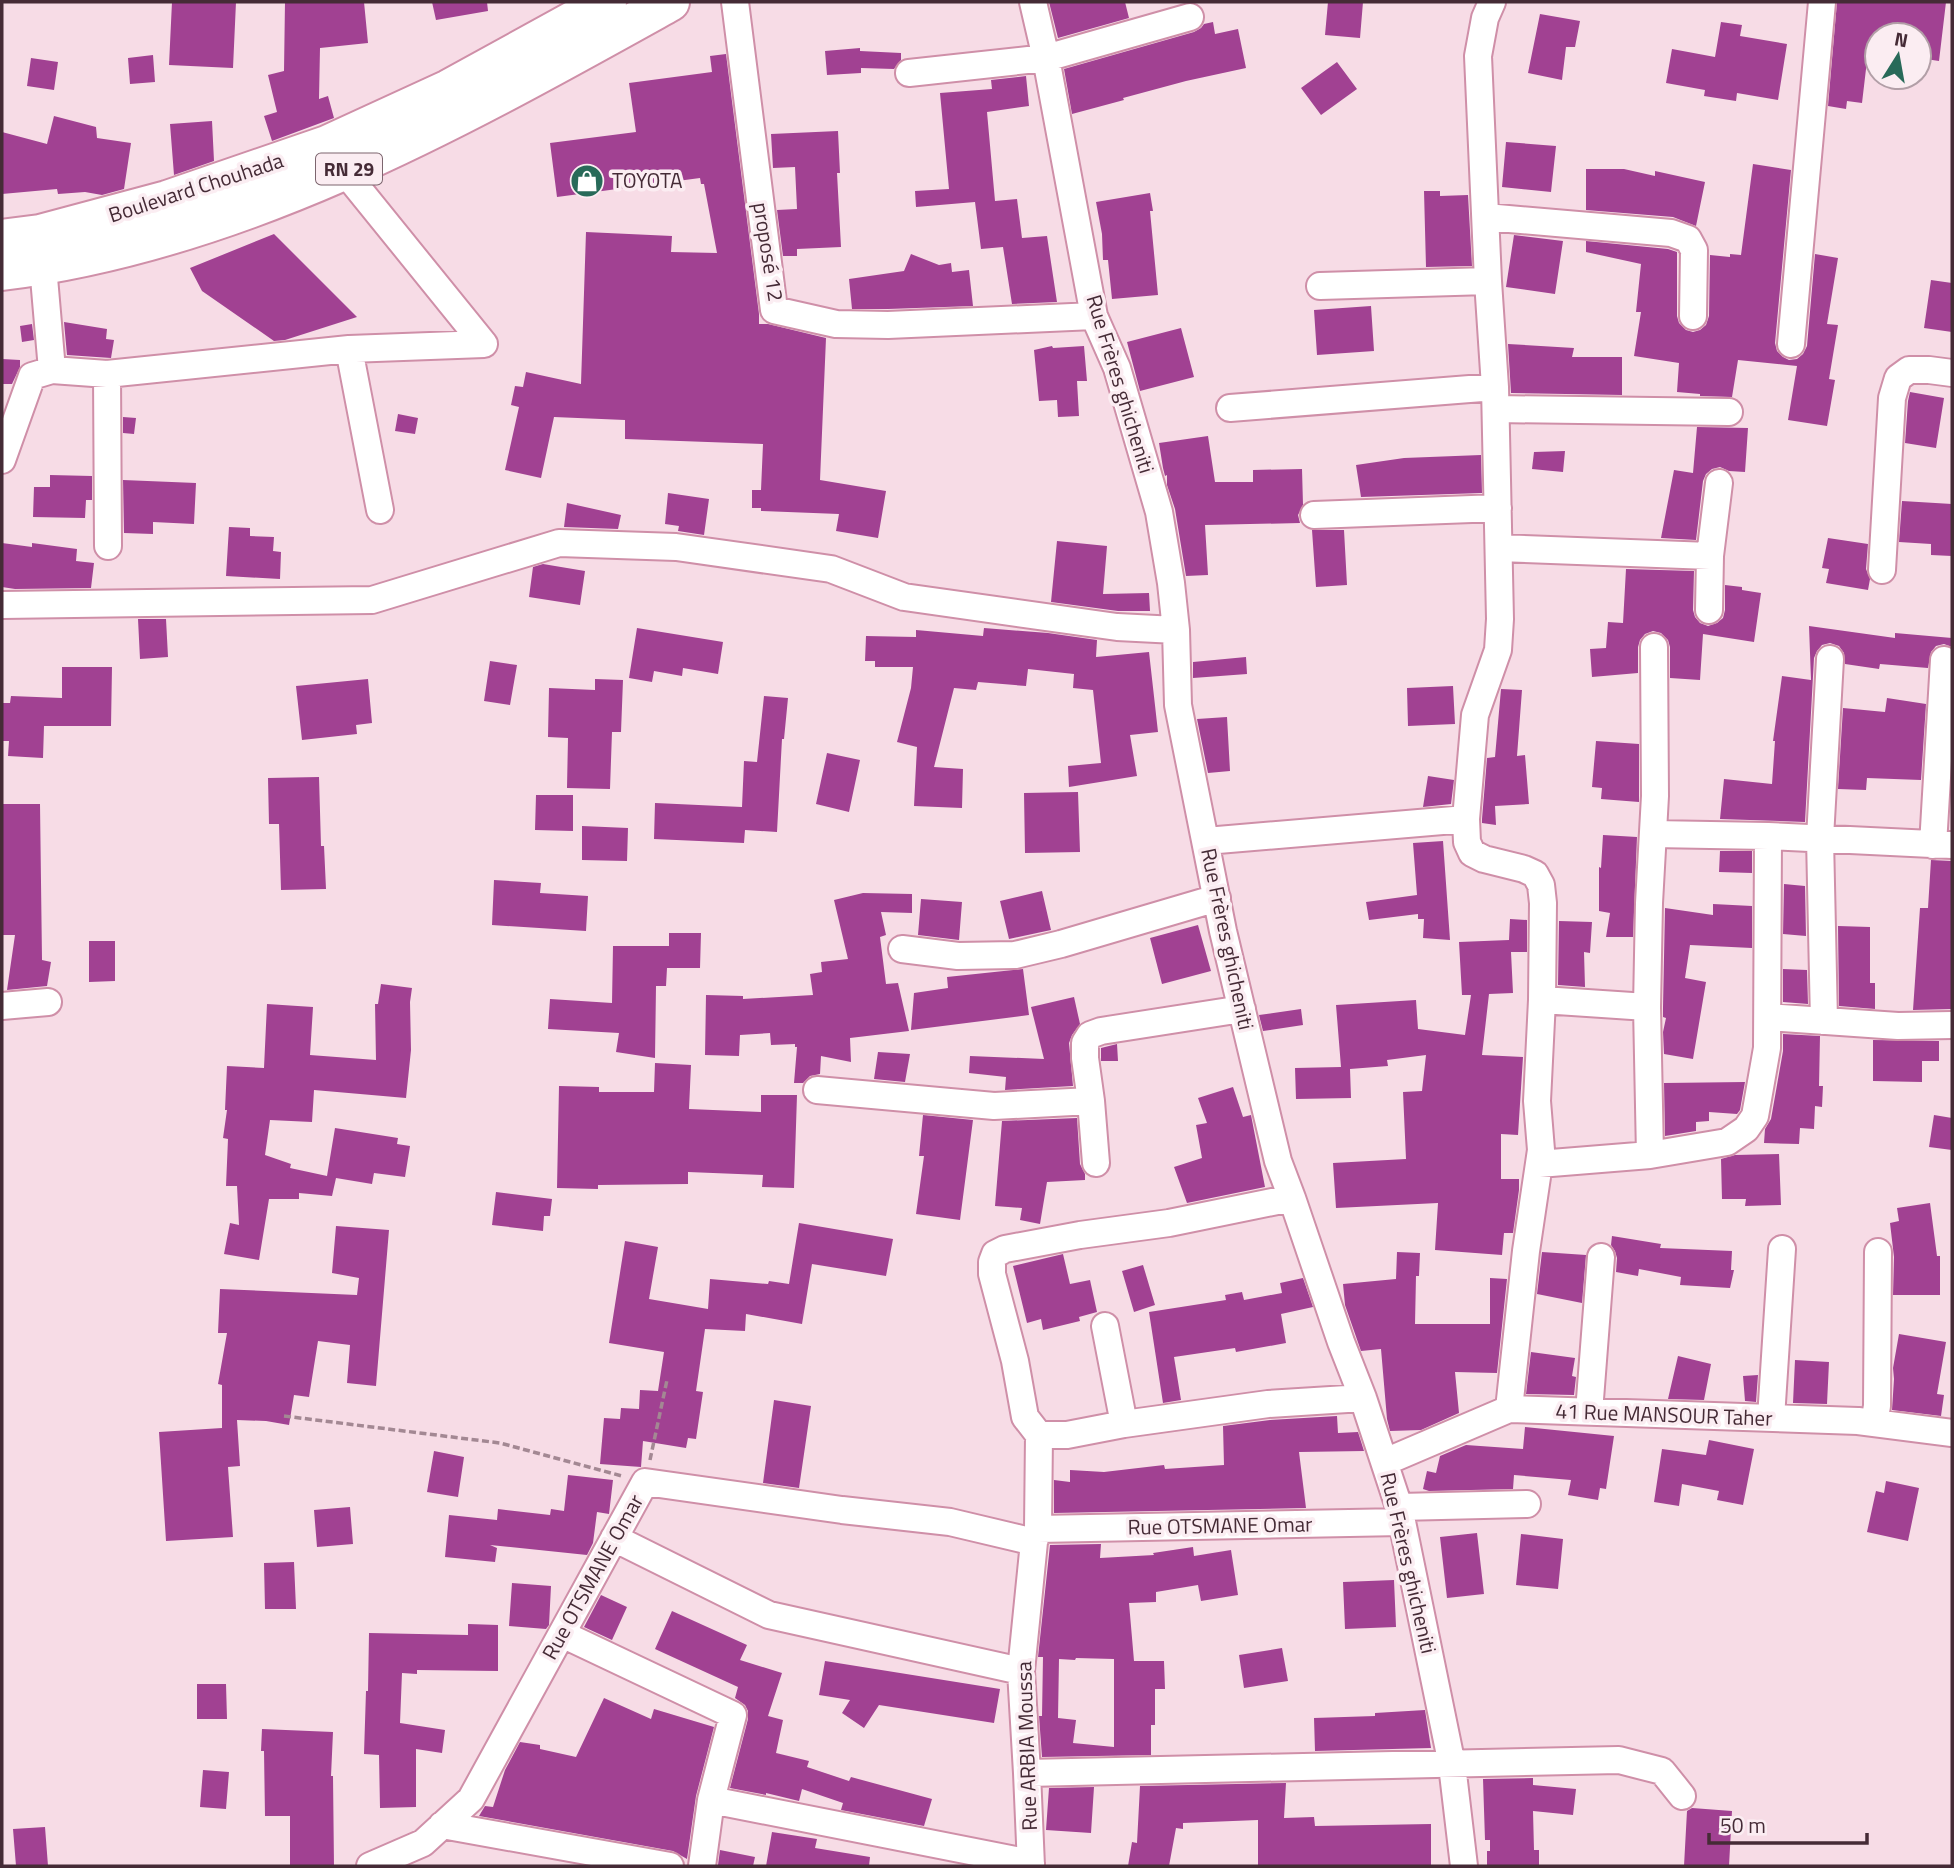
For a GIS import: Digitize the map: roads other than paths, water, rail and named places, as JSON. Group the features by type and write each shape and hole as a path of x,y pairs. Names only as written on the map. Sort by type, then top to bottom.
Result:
{"highway":[{"name":"Boulevard Chouhada","path":"2,239 40,234 167,200 327,145 449,89 607,2"},
{"name":"RN 29","path":"2,271 43,266 173,235 286,195 380,155 548,70 670,2"}],"street":[{"name":"proposé 12","path":"735,2 774,310 836,324 888,325 1094,316"},
{"name":"Rue Frères ghicheniti","path":"1033,2 1094,316 1117,368 1159,512 1176,630 1178,705 1242,1009 1278,1161 1340,1342 1363,1398 1400,1514 1452,1765 1464,1866"},
{"path":"1492,2 1485,18 1478,56 1495,398 1500,619 1497,650 1475,715 1466,819 1467,842 1472,853 1484,859 1535,874 1541,885 1543,903 1537,1101 1541,1150 1525,1251 1509,1409"},
{"path":"1791,344 1822,2"},
{"path":"909,73 1046,58 1190,17"},
{"path":"2,460 32,376 52,370 107,374 348,349 484,344 344,171"},
{"path":"1486,217 1671,233 1688,239 1693,250 1693,316"},
{"path":"43,266 52,370"},
{"path":"1320,286 1488,281"},
{"path":"348,349 380,510"},
{"path":"1882,570 1892,398 1898,378 1909,370 1952,373"},
{"path":"107,374 108,546"},
{"path":"1230,408 1495,398 1729,412"},
{"path":"1709,610 1710,556 1719,483"},
{"path":"1314,515 1498,508"},
{"path":"2,605 372,600 559,543 689,549 831,569 904,597 1117,627 1176,630"},
{"path":"1499,548 1710,556"},
{"path":"1650,1155 1647,1007 1655,796 1654,647"},
{"path":"1824,1021 1819,838 1830,659"},
{"path":"1653,834 1769,836 1942,845 1944,660"},
{"path":"1206,841 1466,819"},
{"path":"1539,1164 1650,1155 1727,1142 1746,1129 1755,1116 1767,1048 1769,836"},
{"path":"902,949 958,956 1015,955 1217,898"},
{"path":"1542,1000 1647,1007"},
{"path":"2,1006 48,1002"},
{"path":"1096,1163 1085,1058 1085,1043 1090,1035 1242,1009"},
{"path":"1768,1017 1898,1026 1952,1025"},
{"path":"817,1090 994,1106 1091,1101"},
{"path":"1292,1198 1170,1223 1005,1249 995,1254 992,1274 1015,1361 1025,1417 1039,1435 1067,1436 1124,1424 1269,1404 1363,1398"},
{"path":"1771,1418 1782,1248"},
{"path":"1874,1423 1877,1406 1878,1252"},
{"path":"1589,1412 1601,1257"},
{"path":"1105,1326 1124,1424"},
{"name":"41 Rue MANSOUR Taher","path":"1385,1462 1509,1409 1874,1423 1952,1433"},
{"name":"Rue ARBIA Moussa","path":"1031,1865 1021,1671 1036,1536 1039,1435"},
{"name":"Rue OTSMANE Omar","path":"370,1866 423,1843 471,1798 645,1482 842,1510 950,1522 1036,1536 1527,1504"},
{"path":"614,1538 769,1615 1021,1671"},
{"path":"562,1634 733,1716 711,1800 702,1866"},
{"path":"1027,1773 1619,1760 1662,1771 1682,1796"},
{"path":"711,1800 1031,1865"},
{"path":"442,1825 670,1866"}],"place":[{"name":"TOYOTA","path":"587,181"}]}
